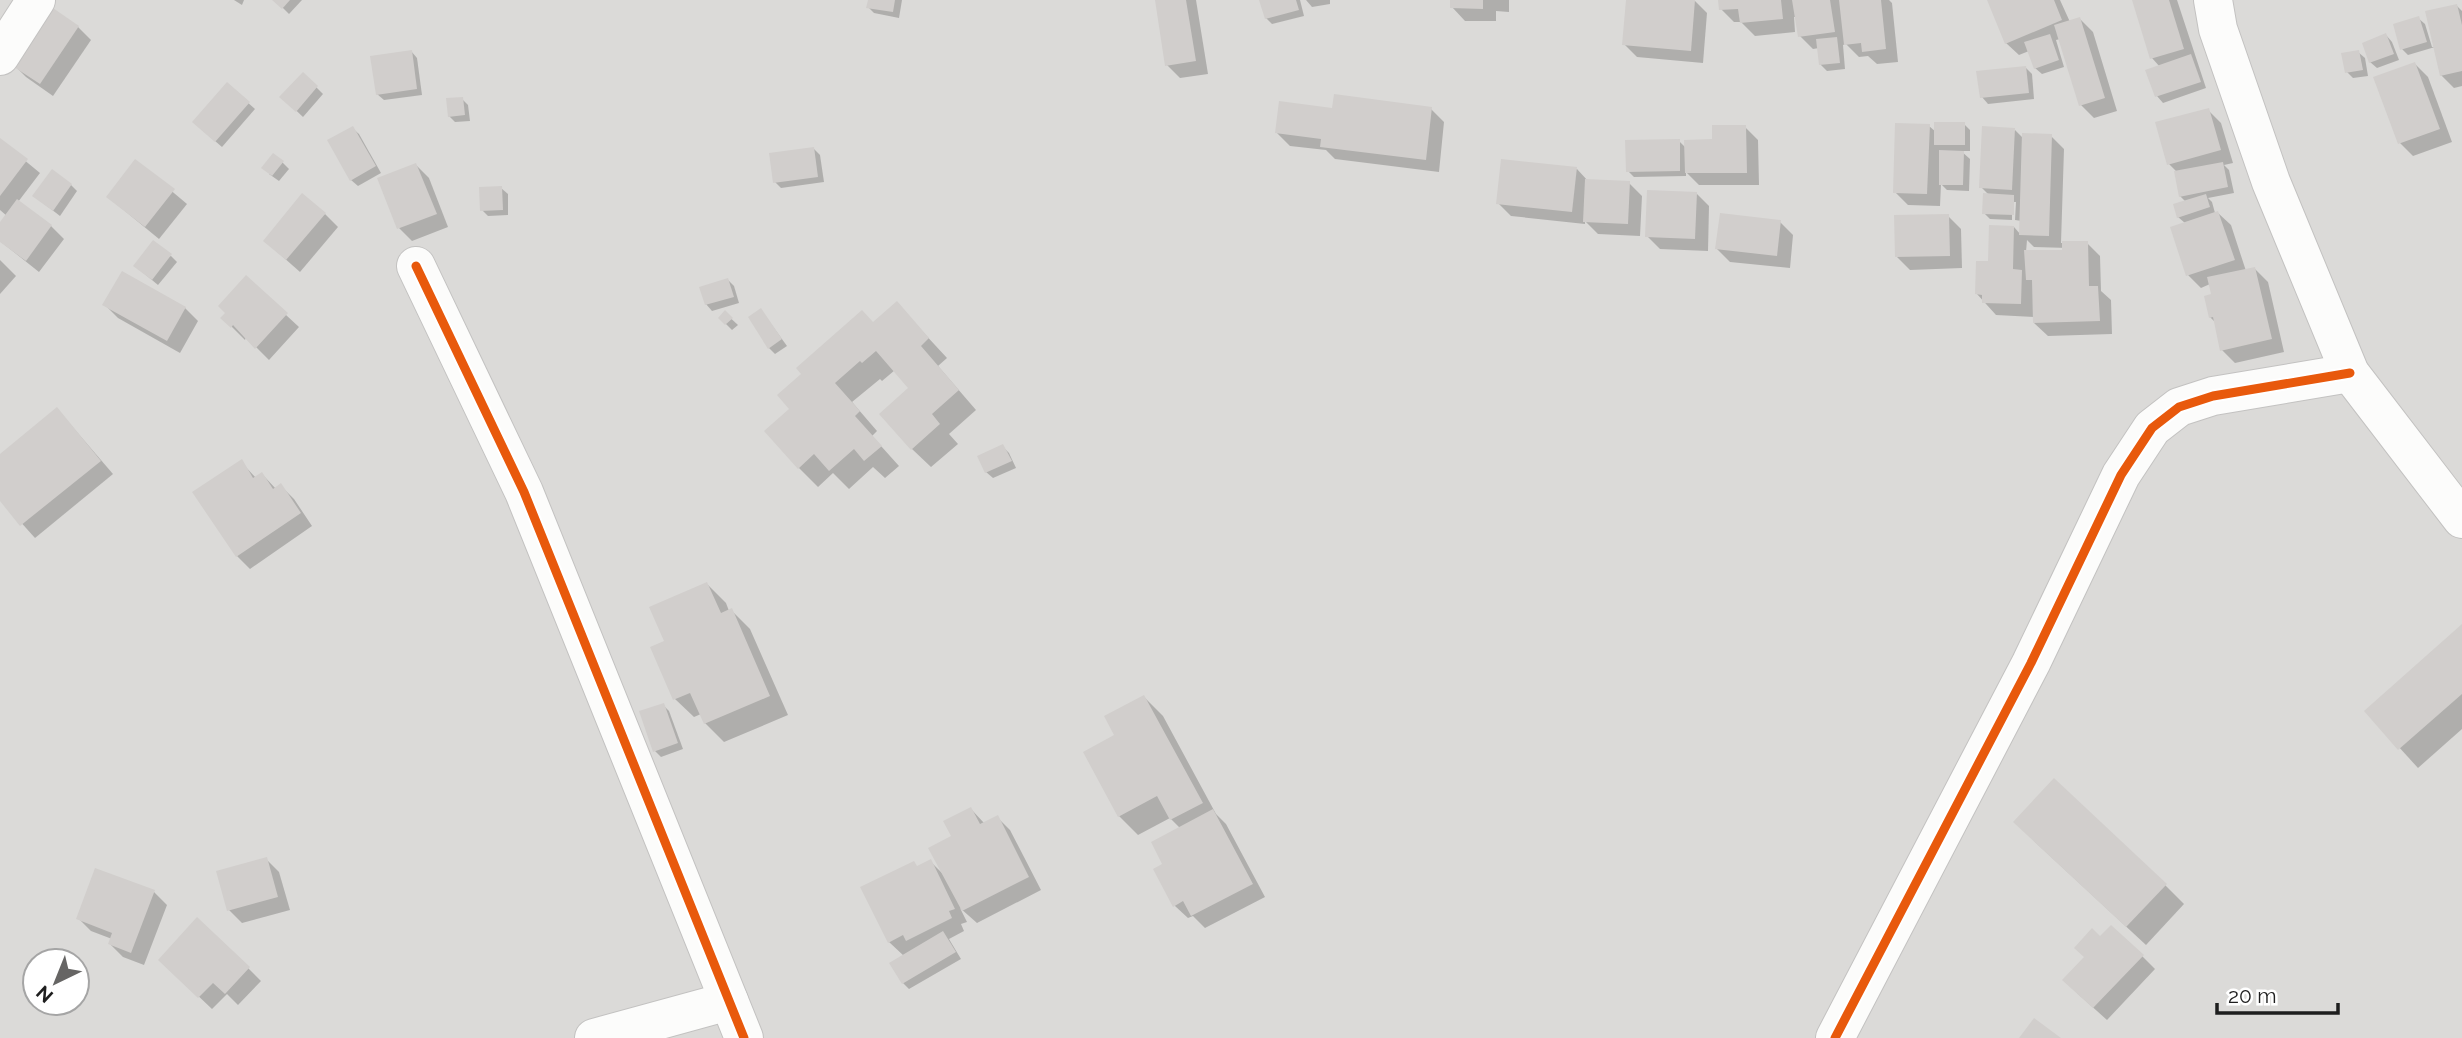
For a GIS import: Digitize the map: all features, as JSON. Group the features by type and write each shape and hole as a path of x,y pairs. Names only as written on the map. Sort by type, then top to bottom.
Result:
{"street":[{"path":"0,56 36,0"},
{"path":"2213,0 2218,29 2271,182 2350,373 2462,519"},
{"path":"416,265 524,492 744,1038"},
{"path":"1835,1038 2031,663 2121,475 2152,428 2179,407 2213,396 2350,373"},
{"path":"594,1038 729,1001"}],"shaded area":[{"path":"0,0 2462,0 2462,1038 0,1038"}],"building":[{"path":"272,0 290,0 282,9"},
{"path":"868,0 895,0 893,12 866,8"},
{"path":"1155,0 1186,0 1196,61 1165,66"},
{"path":"1259,0 1296,0 1299,10 1265,19"},
{"path":"1450,0 1483,0 1483,9 1450,8"},
{"path":"1626,0 1695,0 1691,51 1622,45"},
{"path":"1718,0 1781,0 1783,19 1740,23 1738,9 1719,10"},
{"path":"1792,0 1830,0 1835,32 1798,37"},
{"path":"1839,0 1881,0 1886,49 1862,52 1861,43 1844,45"},
{"path":"1987,0 2054,0 2062,20 2005,44"},
{"path":"2132,0 2169,0 2184,49 2150,59"},
{"path":"2457,4 2462,25 2462,71 2440,76 2425,11"},
{"path":"50,6 79,26 40,84 11,65"},
{"path":"2419,16 2427,42 2400,50 2393,24"},
{"path":"2080,17 2105,98 2079,106 2054,25"},
{"path":"2386,33 2394,54 2369,63 2362,43"},
{"path":"2050,34 2059,60 2034,69 2024,42"},
{"path":"1837,37 1840,63 1819,65 1816,39"},
{"path":"412,50 417,89 376,95 370,56"},
{"path":"2359,50 2363,70 2345,73 2341,53"},
{"path":"2191,54 2201,82 2155,97 2145,70"},
{"path":"2415,62 2440,129 2398,144 2373,77"},
{"path":"2026,66 2029,93 1980,98 1976,71"},
{"path":"303,72 318,86 296,112 279,97"},
{"path":"227,82 250,102 215,142 192,122"},
{"path":"1334,94 1432,107 1426,160 1320,147 1321,139 1275,133 1279,101 1332,108"},
{"path":"463,97 465,115 448,117 446,98"},
{"path":"2209,108 2221,150 2167,165 2155,122"},
{"path":"1934,122 1965,122 1965,145 1934,145"},
{"path":"1895,123 1930,124 1927,194 1893,193"},
{"path":"1712,125 1746,125 1747,173 1685,173 1684,140 1712,139"},
{"path":"353,126 376,166 350,181 327,140"},
{"path":"1982,126 2015,128 2012,190 1979,188"},
{"path":"2022,133 2052,134 2049,236 2019,235"},
{"path":"0,138 28,159 0,196"},
{"path":"1680,139 1680,171 1626,172 1625,140"},
{"path":"814,147 818,177 773,183 769,153"},
{"path":"1939,150 1964,151 1963,185 1939,185"},
{"path":"273,153 284,161 272,176 261,168"},
{"path":"135,159 175,189 145,227 106,197"},
{"path":"1501,159 1577,167 1572,212 1496,204"},
{"path":"2223,162 2228,187 2179,197 2174,171"},
{"path":"416,163 437,214 397,229 377,178"},
{"path":"52,169 72,184 53,211 32,196"},
{"path":"1585,179 1630,181 1628,224 1583,222"},
{"path":"502,186 503,210 480,211 479,187"},
{"path":"1647,190 1697,192 1695,239 1645,237"},
{"path":"302,193 326,213 286,260 263,241"},
{"path":"1983,193 2014,195 2014,215 1982,214"},
{"path":"2206,194 2210,207 2177,218 2173,204"},
{"path":"17,199 52,225 26,261 0,242 0,222"},
{"path":"2218,211 2235,260 2186,276 2170,227"},
{"path":"1720,213 1781,220 1777,256 1715,249"},
{"path":"1949,214 1950,256 1895,257 1894,215"},
{"path":"1989,225 2014,226 2013,269 2022,270 2021,304 1982,303 1982,295 1975,294 1976,261 1988,261"},
{"path":"153,240 172,254 152,280 133,266"},
{"path":"2062,241 2088,241 2089,286 2098,286 2100,321 2033,323 2032,280 2026,280 2024,250 2062,250"},
{"path":"2255,267 2272,339 2220,351 2213,317 2209,318 2204,296 2211,294 2207,277"},
{"path":"122,271 186,307 167,341 102,305"},
{"path":"246,275 288,313 255,349 233,325 231,328 220,318 225,313 218,306"},
{"path":"728,278 734,297 705,305 699,287"},
{"path":"897,301 929,338 921,346 959,390 932,414 940,424 911,450 879,414 908,388 876,351 835,383 860,411 855,416 882,446 864,461 854,449 829,471 814,454 798,469 764,431 789,409 777,395 801,374 796,368 862,310 873,322"},
{"path":"761,308 782,339 768,349 748,317"},
{"path":"725,310 733,318 725,325 718,318"},
{"path":"57,407 101,461 20,526 0,501 0,454"},
{"path":"1003,444 1012,461 985,473 977,456"},
{"path":"242,459 253,478 262,472 273,489 281,483 301,513 236,557 192,492"},
{"path":"707,582 721,613 732,608 770,696 704,724 690,693 673,700 650,647 664,641 649,607"},
{"path":"2462,624 2462,694 2398,750 2364,711"},
{"path":"1144,695 1203,803 1170,820 1157,796 1118,817 1083,752 1114,735 1104,716"},
{"path":"664,703 678,743 653,752 639,711"},
{"path":"2054,778 2167,884 2126,927 2013,822"},
{"path":"971,807 980,824 998,815 1029,877 962,911 928,848 951,836 943,821"},
{"path":"1213,809 1253,884 1191,916 1183,901 1173,907 1153,869 1162,864 1151,842"},
{"path":"267,857 278,897 227,911 216,871"},
{"path":"931,859 955,909 949,911 952,918 906,941 903,935 888,943 860,887 914,861 917,866"},
{"path":"95,868 155,890 131,953 108,944 112,933 76,919"},
{"path":"197,917 250,967 225,994 213,983 198,998 158,960"},
{"path":"2111,925 2144,955 2093,1008 2062,980 2084,957 2074,948 2092,928 2100,936"},
{"path":"943,931 956,952 902,984 889,963"},
{"path":"2034,1018 2061,1038 2019,1038"}],"cycle path":[{"path":"416,266 524,492 744,1038"},
{"path":"1835,1038 2031,663 2121,475 2152,428 2179,407 2213,396 2350,373"}]}
